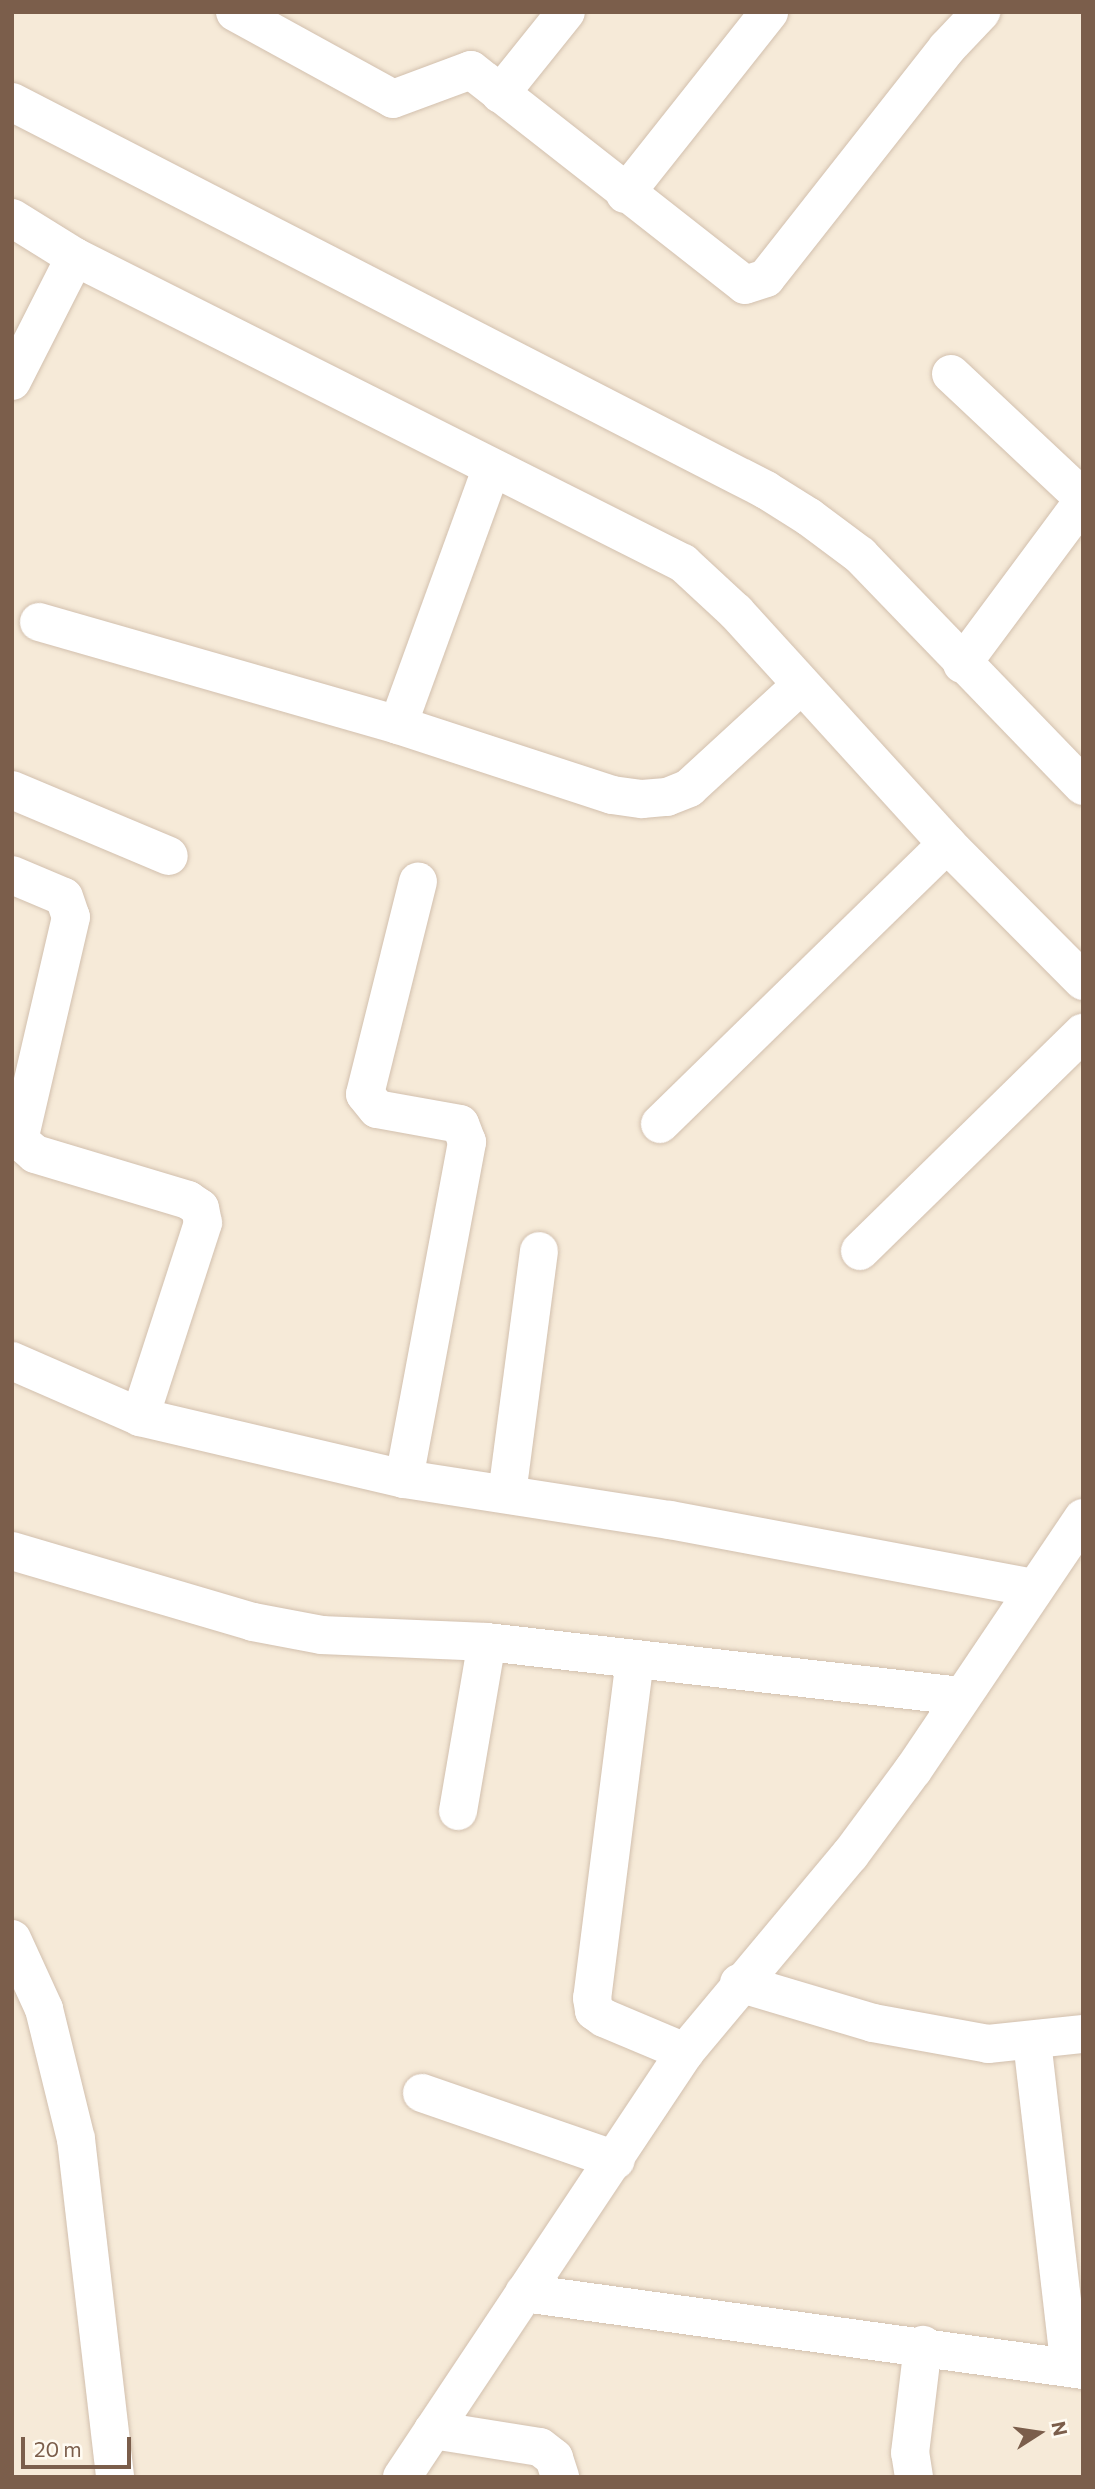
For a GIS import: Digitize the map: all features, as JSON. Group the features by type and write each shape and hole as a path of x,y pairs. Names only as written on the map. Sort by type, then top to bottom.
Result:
{"street":[{"path":"235,12 393,99 471,70 736,282 756,284 766,278 947,48 981,12"},
{"path":"500,94 566,12"},
{"path":"625,194 769,12"},
{"path":"12,102 766,490 860,555 962,664 1083,786"},
{"path":"12,218 75,257 491,470 683,563 736,612 799,687 947,844 1083,981"},
{"path":"12,381 75,257"},
{"path":"951,374 1083,500 962,664"},
{"path":"398,725 491,470"},
{"path":"39,622 398,725 612,795 667,797 689,788 799,687"},
{"path":"12,790 170,856"},
{"path":"660,1124 947,844"},
{"path":"12,875 64,897 71,917 19,1140 35,1154 188,1200 200,1208 203,1223 140,1417"},
{"path":"404,1479 467,1142 460,1124 377,1109 365,1094 418,881"},
{"path":"860,1251 1083,1033"},
{"path":"508,1494 539,1251"},
{"path":"12,1361 140,1417 404,1479 508,1494 1035,1588"},
{"path":"402,2477 616,2160 685,2052 739,1983 849,1855 913,1770 960,1696 1083,1518"},
{"path":"12,1551 253,1622 322,1634 488,1642 960,1696"},
{"path":"458,1811 488,1642"},
{"path":"635,1659 592,1998 594,2011 604,2018 685,2052"},
{"path":"12,1939 44,2009 76,2139 115,2477"},
{"path":"739,1983 873,2023 988,2044 1083,2034"},
{"path":"524,2293 923,2345 1076,2369 1032,2041"},
{"path":"422,2093 616,2160"},
{"path":"914,2477 910,2453 923,2345"},
{"path":"433,2430 540,2447 554,2458 560,2477"}],"shaded area":[{"path":"12,12 1083,12 1083,2477 12,2477"}]}
